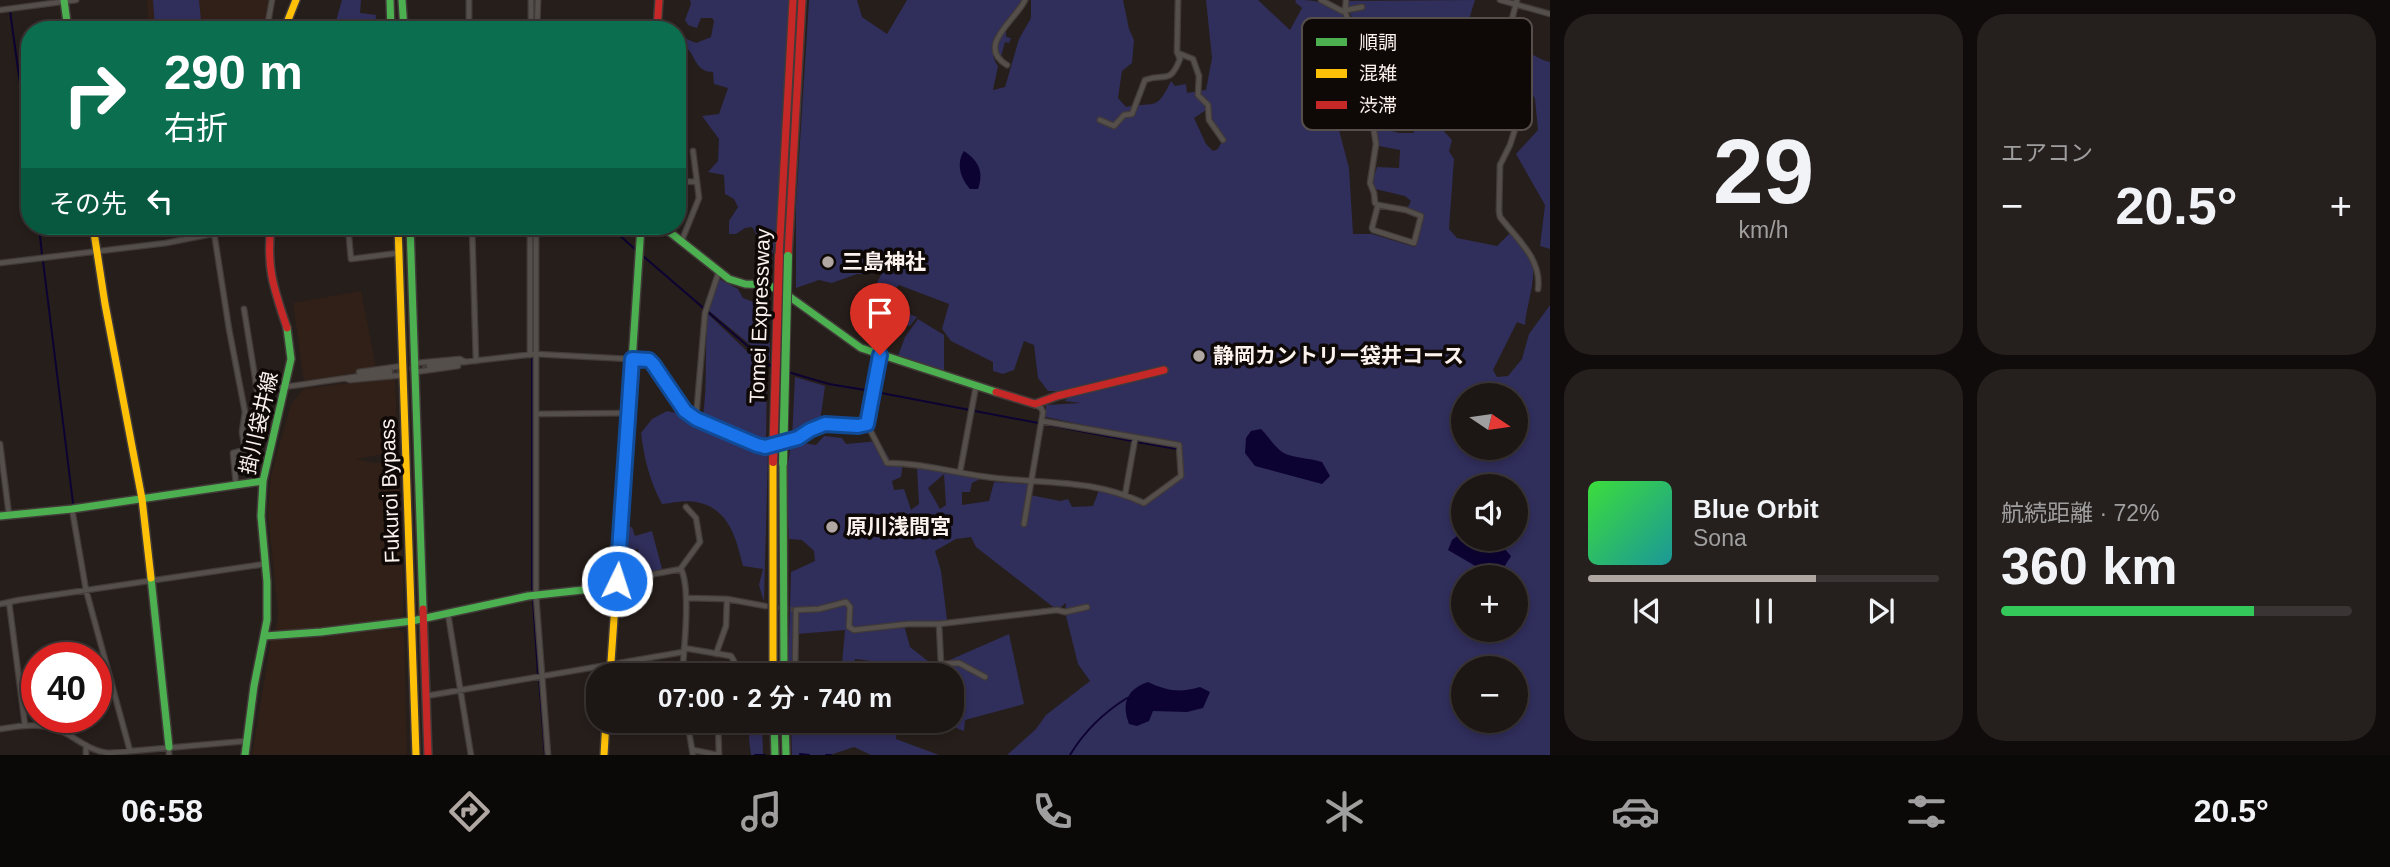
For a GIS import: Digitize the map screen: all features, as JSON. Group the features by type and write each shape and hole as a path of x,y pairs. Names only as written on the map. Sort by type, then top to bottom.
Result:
{"main road":[{"path":"288,21 296,0"},
{"path":"390,0 391,21"},
{"path":"402,0 403,21"},
{"path":"658,21 659,0"},
{"name":"Tomei Expressway","path":"773,663 773,462 793,0"},
{"name":"Tomei Expressway","path":"784,663 783,256 802,0"},
{"path":"64,1 67,21"},
{"path":"94,235 142,499 169,751"},
{"name":"掛川袋井線","path":"245,755 268,606 261,516 263,481 291,359 284,317 270,278 270,235"},
{"name":"Fukuroi Bypass","path":"398,235 416,755"},
{"name":"Fukuroi Bypass","path":"410,235 428,755"},
{"path":"612,663 640,235"},
{"path":"675,235 738,283 766,285 783,292 861,348 1035,404 1057,396 1164,370"},
{"path":"5,515 72,509 263,481"},
{"path":"265,636 424,620 536,595 583,590 617,582"},
{"path":"604,755 606,733"},
{"path":"774,733 775,755"},
{"path":"785,733 786,755"}],"street":[{"path":"0,10 76,0"},
{"path":"268,21 272,0"},
{"path":"469,0 469,21"},
{"path":"531,0 531,21"},
{"path":"537,21 538,0"},
{"path":"1007,65 997,59 994,52 1001,31 1019,13 1026,0"},
{"path":"1100,120 1114,126 1124,115 1132,114 1142,83 1149,78 1170,76 1174,73 1180,59 1177,52 1178,0"},
{"path":"1321,0 1345,11 1362,7"},
{"path":"1346,0 1348,18"},
{"path":"1500,0 1516,2 1550,14"},
{"path":"1177,52 1193,59 1199,76 1198,95 1208,105 1209,120 1223,140"},
{"path":"1374,130 1376,144 1370,183 1375,203 1421,216 1414,243 1373,230 1378,205"},
{"path":"1515,130 1500,165 1499,211 1500,217 1530,254 1539,274 1538,289"},
{"path":"686,230 699,198 693,151"},
{"path":"686,181 697,182"},
{"path":"0,263 207,235"},
{"path":"214,235 245,412 242,432 245,450 233,453 236,485"},
{"path":"349,235 351,259 399,253"},
{"path":"472,235 476,361"},
{"path":"530,235 536,414 536,595 540,678 548,755"},
{"path":"533,355 536,235"},
{"path":"682,240 684,235"},
{"path":"696,419 705,311 719,271"},
{"path":"244,309 257,390 390,372"},
{"path":"429,366 533,355 649,360 680,406 696,419 765,447 798,438 825,424 867,424"},
{"path":"880,355 867,424 887,463 1030,482 1074,483 1125,495 1144,503 1181,476 1179,445 1135,441 1041,423"},
{"path":"415,367 460,359 465,362"},
{"path":"346,378 350,380 403,370"},
{"path":"960,472 976,386"},
{"path":"1024,524 1041,423 1041,408 1035,404"},
{"path":"536,414 629,413"},
{"path":"1125,495 1135,441"},
{"path":"0,444 5,515"},
{"path":"617,582 681,569 700,542 696,518 686,506"},
{"path":"72,509 86,590 130,751"},
{"path":"0,604 265,564"},
{"path":"681,569 686,597 683,663"},
{"path":"686,597 727,599 765,606"},
{"path":"716,654 726,626 727,599"},
{"path":"9,602 21,694"},
{"path":"795,663 796,610 819,609 846,602 850,607 849,627 854,630 939,624 1057,610 1065,612 1087,607"},
{"path":"448,614 471,755"},
{"path":"939,624 941,664 959,663 985,677"},
{"path":"639,663 684,650 731,656 734,663"},
{"path":"426,696 586,673"},
{"path":"0,729 21,726"},
{"path":"64,733 100,752 169,751 246,741"},
{"path":"688,733 693,753 718,755 718,733"},
{"path":"86,745 86,755"}],"shaded area":[{"path":"147,0 272,0 268,21 148,21"},
{"path":"153,0 199,0 201,21 154,21"},
{"path":"342,0 361,0 360,13 376,15 376,21 336,21"},
{"path":"690,0 791,0 776,237 770,273 752,227 729,234 729,221 738,207 734,199 725,194 724,175 708,172 718,161 719,139 702,116 719,114 728,88 714,84 713,72 703,70 686,49 686,39 696,43 711,37 714,21 712,18 701,18 697,28 688,25 685,20"},
{"path":"809,0 857,0 862,17 887,34 907,0 1023,0 1003,32 1006,32 1006,37 1011,38 1009,43 1005,42 1000,60 996,52 1002,33 999,33 996,42 993,54 998,66 993,90 1005,87 1019,39 1031,18 1031,0 1123,0 1134,40 1132,63 1122,71 1118,98 1126,107 1158,101 1171,81 1175,86 1186,84 1187,93 1206,90 1212,58 1206,0 1258,0 1290,30 1302,8 1296,0 1332,6 1345,18 1302,18 1302,130 1339,130 1349,168 1353,234 1372,234 1415,247 1422,213 1407,209 1411,201 1405,196 1375,189 1373,180 1377,167 1399,168 1400,150 1379,146 1377,130 1414,133 1413,130 1443,130 1452,140 1449,151 1454,159 1449,229 1457,238 1497,246 1510,233 1527,253 1533,267 1525,325 1517,322 1493,370 1497,377 1508,376 1522,359 1529,334 1550,305 1550,755 1007,755 1036,729 1046,715 1090,681 1078,664 1065,612 1066,603 1057,610 976,547 971,537 956,539 935,551 941,571 947,620 904,625 910,647 930,663 881,663 855,659 855,663 842,663 845,630 797,634 795,663 788,663 791,572 815,561 814,551 802,540 789,539 786,474 792,439 795,377 825,386 820,422 801,435 803,443 816,445 824,436 842,438 846,444 879,441 890,460 903,463 901,477 892,481 894,490 904,489 911,510 919,504 917,467 925,466 980,479 972,483 970,492 962,492 962,505 989,501 994,482 1030,484 1030,495 1060,501 1068,499 1072,507 1093,506 1099,490 1125,495 1145,505 1181,476 1178,445 1046,417 1046,405 1081,403 1065,401 1069,396 1087,391 1048,391 1038,378 1034,345 1024,341 1014,370 1003,374 993,371 993,362 951,341 942,329 949,304 899,285 880,302 917,317 910,326 862,312 882,273 857,274 832,283 819,280 796,288 796,205","holes":["1209,108 1211,124 1222,141 1218,149 1213,151 1206,144 1194,118","944,474 946,505 940,509 928,488"]},
{"path":"1475,0 1469,18 1352,18 1345,1"},
{"path":"1532,55 1550,62 1550,249 1540,246 1545,205 1516,154 1538,130 1532,93"},
{"path":"964,151 979,167 978,189 970,189 962,175 960,160"},
{"path":"719,279 738,289 743,298 769,308 770,361 708,310"},
{"path":"361,291 376,368 304,383 293,303"},
{"path":"708,314 767,370 766,443 723,431 703,416"},
{"path":"918,319 944,335 944,372 898,356 905,337"},
{"path":"395,377 398,451 356,459 374,463 398,462 403,580 403,613 400,620 323,629 275,631 278,615 268,512 271,475 291,404 304,389"},
{"path":"667,411 689,416 723,436 768,453 764,602 759,585 763,569 743,566 734,535 724,518 707,505 696,502 662,504 648,470 641,433 652,419"},
{"path":"1261,429 1282,452 1322,462 1330,476 1322,484 1255,466 1245,453 1246,438 1251,431"},
{"path":"632,527 635,536 652,531 662,569 643,574 638,549 623,552 624,528"},
{"path":"1451,542 1451,551 1506,551 1511,556 1505,565 1474,565 1448,550"},
{"path":"395,629 404,632 407,755 252,755 271,639"},
{"path":"1009,634 1024,704 965,720 964,731 964,663 944,663"},
{"path":"1148,682 1174,690 1200,687 1210,692 1203,708 1187,712 1153,711 1149,721 1137,726 1129,724 1126,710 1128,698 1135,689"},
{"path":"749,733 762,733 763,755 751,755"},
{"path":"791,733 897,733 896,739 939,755 871,755 854,747 830,755 792,755"}],"waterway":[{"path":"533,21 534,0"},
{"path":"10,11 21,91"},
{"path":"40,235 42,255"},
{"path":"532,352 533,235"},
{"path":"619,235 636,250"},
{"path":"643,256 772,367"},
{"path":"43,261 73,503"},
{"path":"532,357 532,591"},
{"path":"788,372 829,384 871,391"},
{"path":"876,392 1132,441"},
{"path":"1137,442 1177,449"},
{"path":"533,600 538,674"},
{"path":"539,679 545,755"},
{"path":"1070,755 1102,716 1130,698"},
{"path":"800,754 809,755"},
{"path":"755,755 765,755"},
{"path":"826,755 831,755"}],"tunnel":[{"path":"390,372 429,366"},
{"path":"765,606 796,610"}],"traffic: fast":[{"path":"64,0 67,21"},
{"path":"390,0 391,21"},
{"path":"402,0 403,21"},
{"path":"410,235 423,609"},
{"path":"631,377 640,235"},
{"path":"673,235 729,279 745,284 767,285 783,292 861,348 996,392"},
{"path":"783,463 788,256"},
{"path":"245,755 254,686 267,620 267,582 261,516 263,481 291,359 287,328"},
{"path":"783,463 784,663"},
{"path":"0,516 72,509 263,481"},
{"path":"151,578 169,747"},
{"path":"265,636 412,621 528,596 617,583"},
{"path":"774,733 775,755"},
{"path":"785,733 786,755"}],"traffic: slow":[{"path":"288,21 296,0"},
{"path":"94,235 142,499 151,578"},
{"path":"398,235 416,755"},
{"path":"611,663 631,377"},
{"path":"773,462 773,663"},
{"path":"604,755 605,733"}],"traffic: jam":[{"path":"658,21 659,0"},
{"path":"779,256 793,0"},
{"path":"788,256 802,0"},
{"path":"271,235 272,278 287,328"},
{"path":"773,462 779,256"},
{"path":"996,392 1035,404 1057,396 1164,370"},
{"path":"423,609 428,755"}],"place":[{"name":"三島神社","path":"828,262"},
{"name":"静岡カントリー袋井コース","path":"1199,356"},
{"name":"原川浅間宮","path":"832,527"}],"route":[{"path":"617,581 632,359 649,360 680,406 696,419 765,447 798,438 825,424 867,424 880,355"}]}
